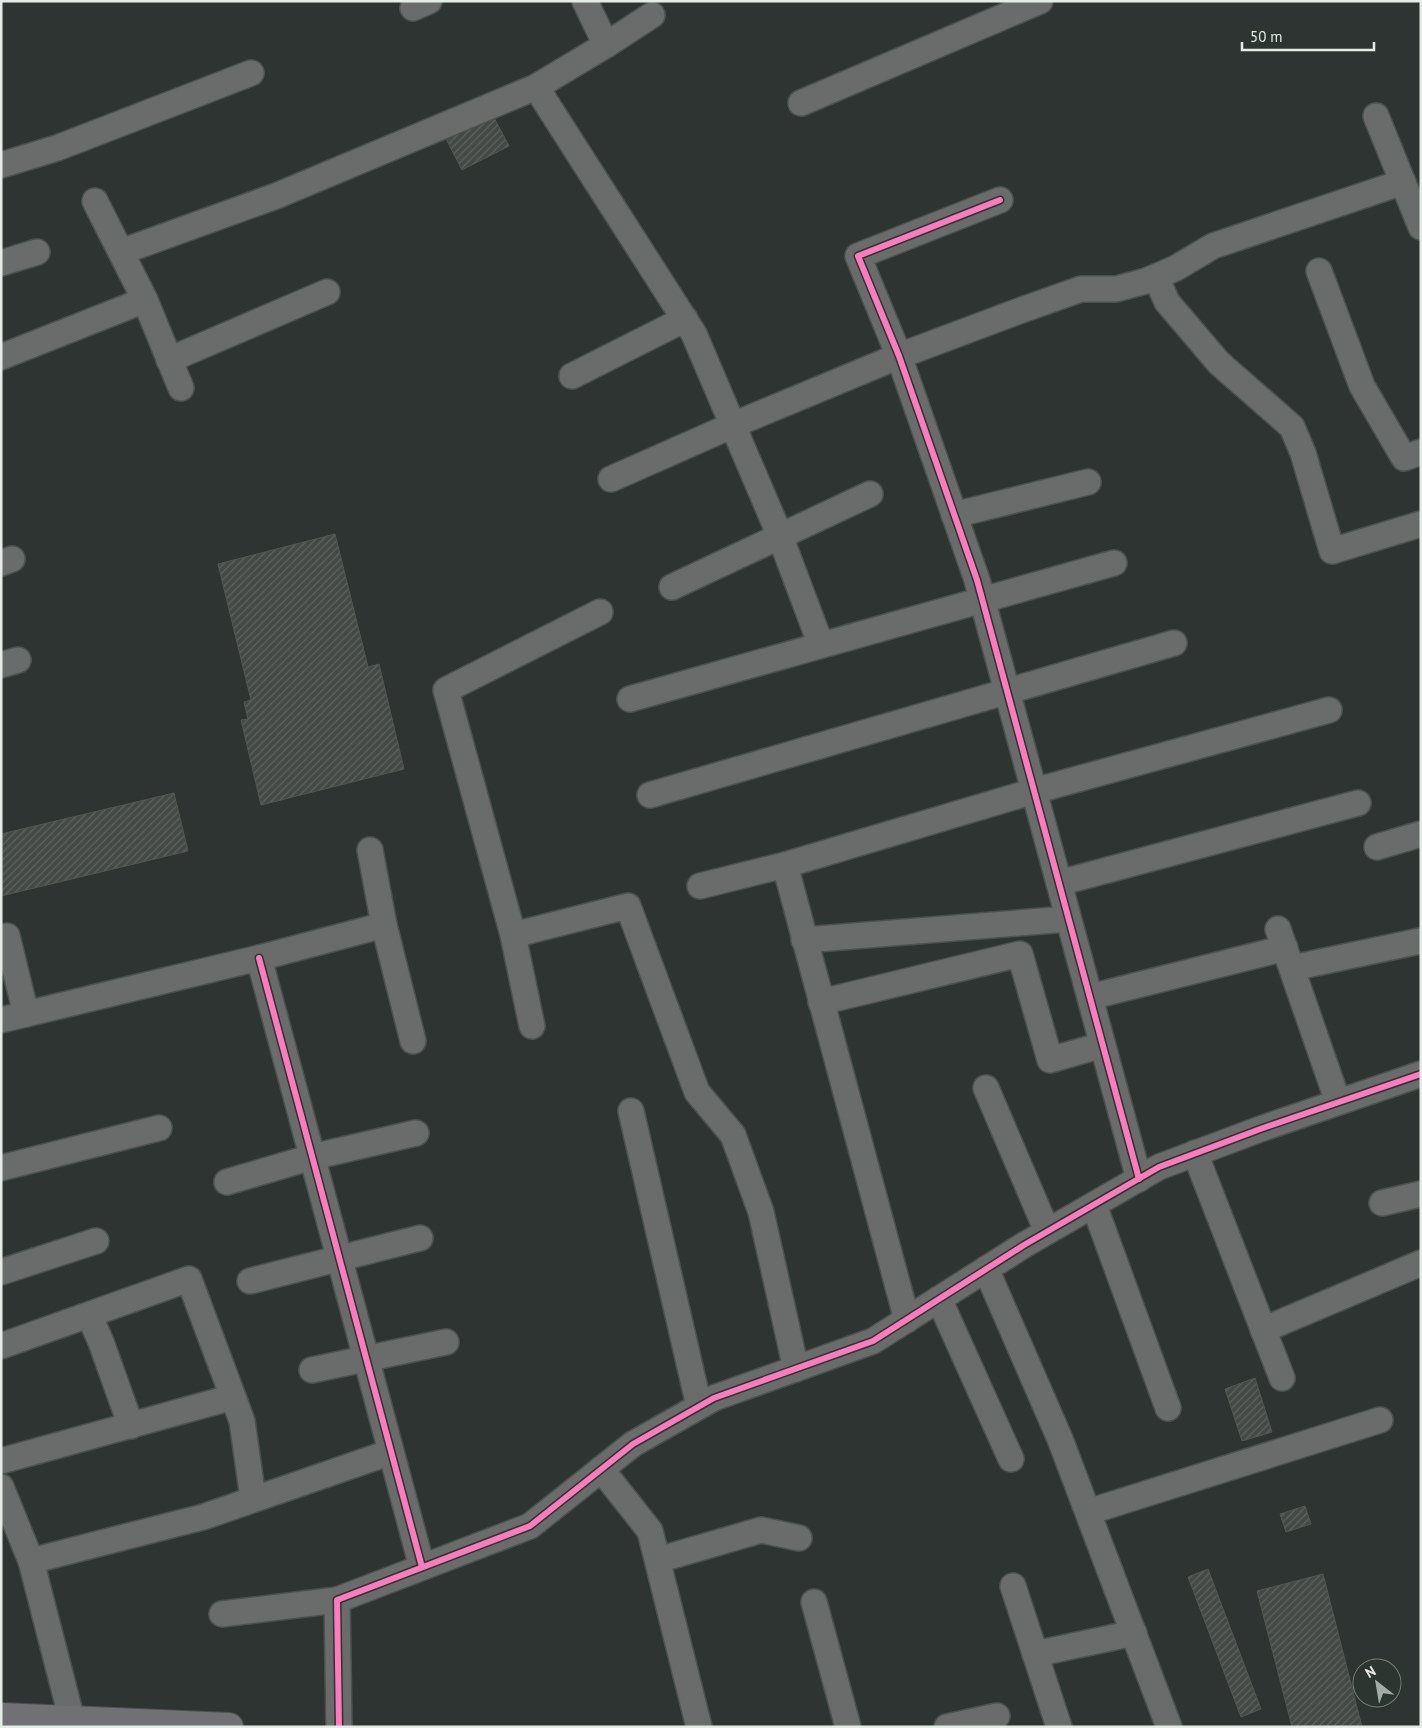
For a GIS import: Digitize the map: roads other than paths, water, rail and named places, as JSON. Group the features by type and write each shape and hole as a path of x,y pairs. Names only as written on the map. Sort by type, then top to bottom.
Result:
{"main road":[{"path":"1,1717 229,1727"}],"street":[{"path":"585,1 606,45"},
{"path":"801,103 1040,1"},
{"path":"121,252 276,196 536,87 652,15"},
{"path":"1,165 57,148 251,73"},
{"path":"536,87 694,334 780,536 821,645"},
{"path":"1376,116 1410,186 1421,227"},
{"path":"611,479 733,425 899,356 1081,288 1116,290 1156,277 1176,268 1213,246 1410,186"},
{"path":"1000,200 858,256 899,356 982,600 1138,1179"},
{"path":"95,201 145,300 181,388"},
{"path":"1,263 38,252"},
{"path":"1319,270 1362,386 1404,458 1421,452"},
{"path":"1156,277 1167,302 1219,363 1292,427 1303,453 1332,551 1421,524"},
{"path":"169,360 327,292"},
{"path":"1,357 145,300"},
{"path":"572,376 685,319"},
{"path":"954,515 1088,482"},
{"path":"672,587 870,494"},
{"path":"630,700 1114,563"},
{"path":"532,1026 513,935 446,690 600,612"},
{"path":"650,795 1174,643"},
{"path":"700,886 785,866 1034,791 1329,710"},
{"path":"1059,883 1358,803"},
{"path":"1377,847 1421,834"},
{"path":"370,850 384,925 413,1041"},
{"path":"785,866 907,1320"},
{"path":"513,935 628,906 697,1092 733,1135 761,1212 796,1369"},
{"path":"804,940 1068,919"},
{"path":"1,1020 259,958 384,925"},
{"path":"7,936 26,1014"},
{"path":"1090,997 1285,948 1420,941"},
{"path":"1285,948 1338,1102"},
{"path":"821,1002 1020,954 1050,1060 1102,1045"},
{"path":"259,958 422,1567"},
{"path":"222,1614 337,1600 530,1526 633,1444 714,1398 873,1341 1047,1231 1159,1167 1421,1074"},
{"path":"986,1088 1047,1231"},
{"path":"631,1111 700,1406"},
{"path":"1,1168 159,1128"},
{"path":"227,1182 312,1157 416,1133"},
{"path":"1195,1154 1282,1378"},
{"path":"1382,1203 1421,1194"},
{"path":"1094,1204 1168,1408"},
{"path":"250,1281 420,1238"},
{"path":"1,1272 96,1241"},
{"path":"1263,1330 1421,1263"},
{"path":"986,1269 1060,1438 1169,1727"},
{"path":"1,1346 189,1280 242,1421 254,1498"},
{"path":"939,1299 1011,1459"},
{"path":"89,1315 101,1342 131,1426"},
{"path":"312,1370 446,1342"},
{"path":"1,1461 233,1397"},
{"path":"1088,1512 1380,1420"},
{"path":"31,1562 203,1517 391,1452"},
{"path":"601,1469 650,1531 699,1727"},
{"path":"1,1487 31,1562 72,1720"},
{"path":"658,1560 761,1530 798,1538"},
{"path":"1013,1586 1059,1727"},
{"path":"337,1600 339,1727"},
{"path":"814,1602 848,1727"},
{"path":"1035,1654 1134,1633"},
{"path":"947,1727 996,1716"}]}
